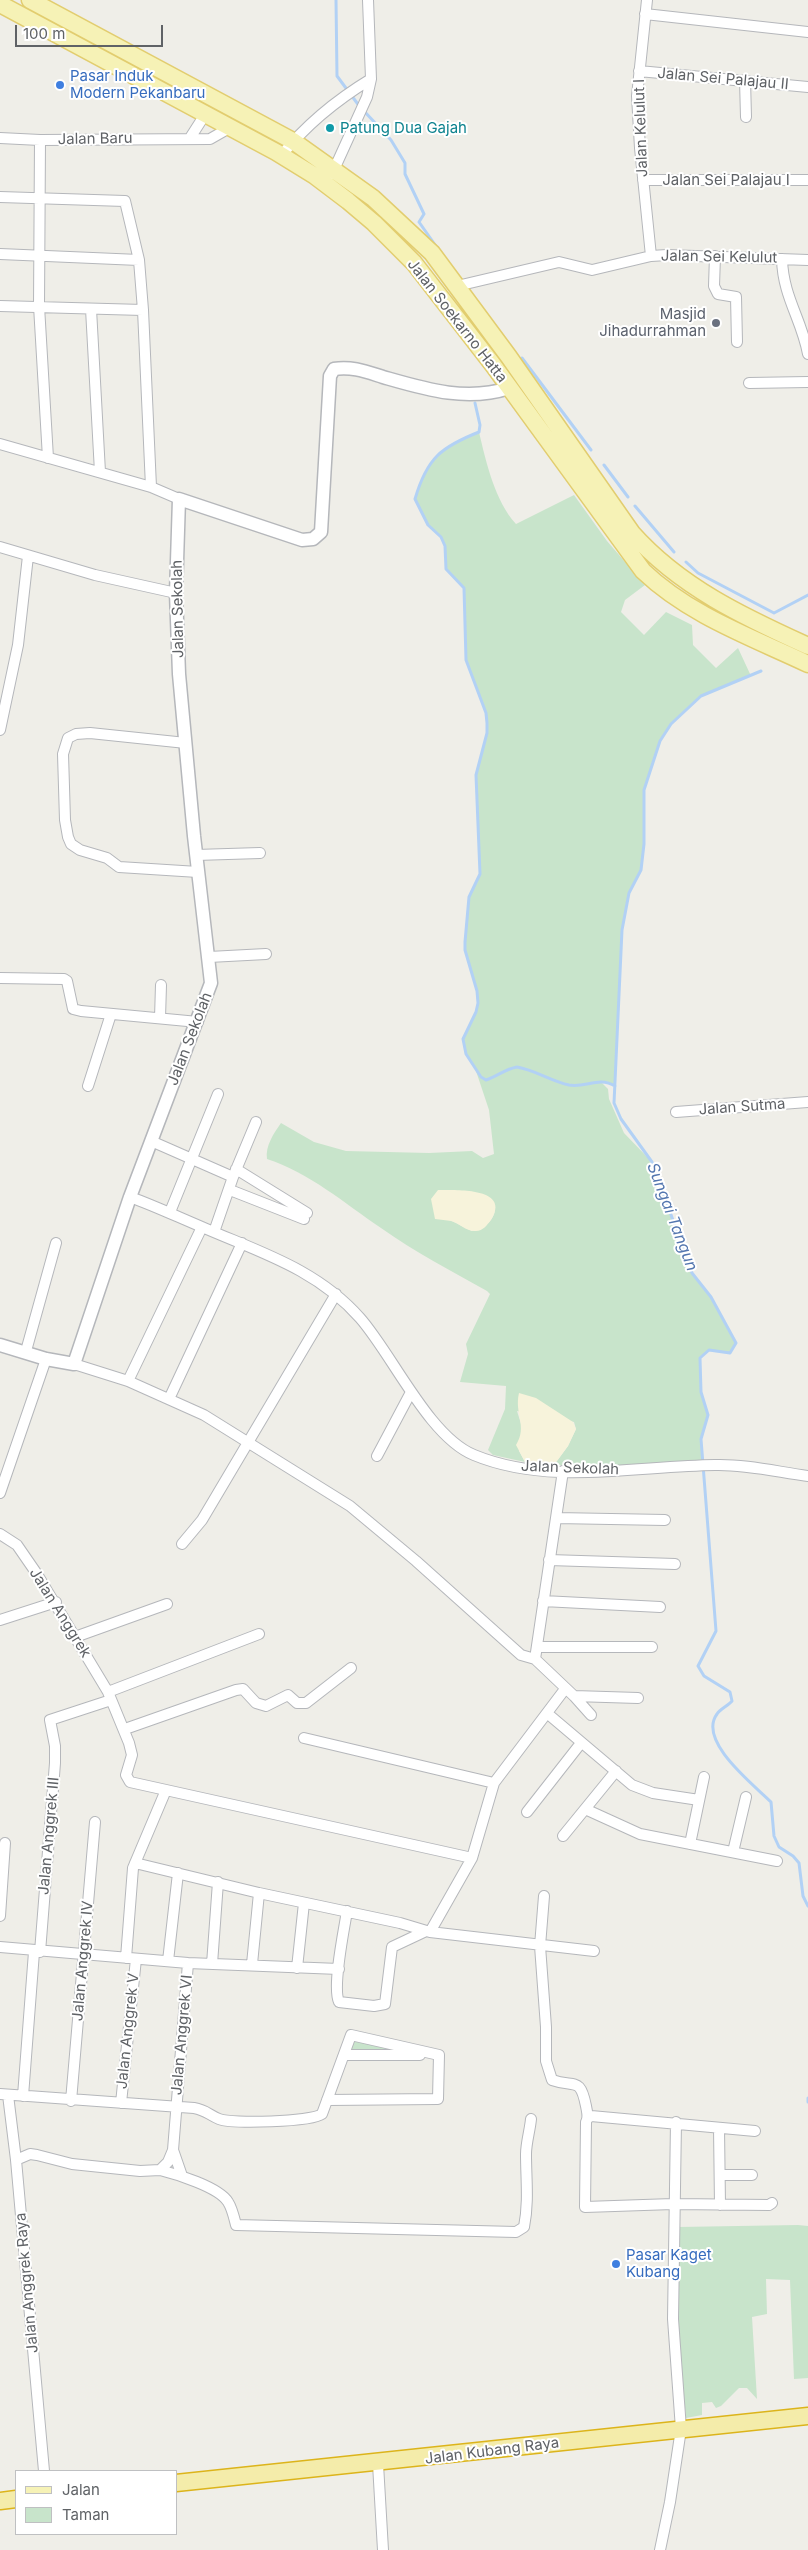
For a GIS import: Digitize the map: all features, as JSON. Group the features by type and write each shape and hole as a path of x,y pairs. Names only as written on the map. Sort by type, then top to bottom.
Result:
{"highway":[{"name":"Jalan Kubang Raya","path":"178,2483 378,2464 808,2416"},
{"path":"0,2502 15,2499"}],"main road":[{"name":"Jalan Soekarno Hatta","path":"30,0 293,141 334,170 374,223 414,263 494,365 643,571 662,589 686,605 808,664"},
{"name":"Jalan Soekarno Hatta","path":"0,4 78,48 206,113 275,152 326,184 380,204 432,254 457,286 509,357 632,534 645,548 695,589 808,646"},
{"path":"275,152 281,139 277,133"},
{"path":"494,365 509,357"}],"street":[{"path":"326,184 367,97 371,79 368,0"},
{"name":"Jalan Kelulut I","path":"647,0 639,72 638,108 651,256"},
{"path":"646,14 808,32"},
{"name":"Jalan Sei Palajau II","path":"639,72 808,86"},
{"path":"275,152 293,141 339,101 371,79"},
{"path":"745,80 746,117"},
{"path":"190,138 206,113"},
{"name":"Jalan Baru","path":"0,138 40,140 210,139 231,128"},
{"path":"40,140 42,199 39,306 48,458"},
{"name":"Jalan Sei Palajau I","path":"643,180 808,180"},
{"path":"0,197 125,201 139,260 151,487"},
{"path":"0,254 139,260"},
{"name":"Jalan Sei Kelulut","path":"457,286 559,262 592,270 651,256 715,256 808,260"},
{"path":"715,256 714,286 718,294 736,297 737,342"},
{"path":"782,259 782,279 806,340 808,354"},
{"path":"0,306 142,310"},
{"path":"91,309 100,472"},
{"path":"0,444 151,487 179,499 302,540 314,538 321,532 330,376 334,369 345,367 358,369 422,388 460,395 492,393 509,388"},
{"path":"749,383 808,382"},
{"name":"Jalan Sekolah","path":"74,1364 130,1197 198,1022 211,983 196,855 179,674 176,593 179,499"},
{"path":"0,547 95,575 176,593"},
{"path":"0,730 18,645 28,556"},
{"path":"186,743 90,733 76,734 68,738 63,754 66,820 68,837 71,844 80,850 107,858 118,867 198,872"},
{"path":"196,855 260,853"},
{"path":"209,957 266,954"},
{"path":"0,978 64,979 67,982 73,1009 198,1022"},
{"path":"160,1018 161,985"},
{"path":"88,1086 111,1014"},
{"path":"170,1212 218,1094"},
{"name":"Jalan Sutma","path":"676,1112 808,1102"},
{"path":"214,1232 230,1190 234,1173 256,1122"},
{"path":"151,1142 234,1173 306,1216 230,1190"},
{"name":"Jalan Sekolah","path":"130,1197 287,1262 313,1276 336,1294 360,1317 383,1348 411,1392 451,1438 473,1454 528,1469 563,1471 643,1470 717,1464 808,1476"},
{"path":"128,1382 202,1227"},
{"path":"26,1351 56,1243"},
{"path":"169,1399 242,1243"},
{"path":"182,1544 202,1520 336,1294"},
{"path":"0,1345 26,1351 46,1359 74,1364 128,1382 204,1415 350,1506 416,1561 521,1655 535,1660 574,1696 591,1715"},
{"path":"0,1493 46,1359"},
{"path":"377,1456 411,1392"},
{"path":"535,1660 539,1647 543,1601 563,1471"},
{"path":"556,1518 664,1520"},
{"name":"Jalan Anggrek","path":"0,1534 17,1545 56,1602 110,1696 125,1729 132,1754 127,1779 130,1782 166,1790"},
{"path":"549,1560 675,1564"},
{"path":"543,1601 660,1607"},
{"path":"0,1620 56,1602"},
{"path":"75,1637 167,1604"},
{"path":"110,1696 259,1634"},
{"path":"539,1647 652,1647"},
{"path":"125,1729 236,1690 243,1689 256,1703 266,1706 288,1695 297,1703 306,1703 351,1668"},
{"path":"347,1911 339,1969 337,1997 339,2002 374,2006 386,2004 392,1948 428,1932 472,1858 494,1783 548,1714 565,1688"},
{"name":"Jalan Anggrek III","path":"23,2096 55,1763 55,1746 50,1720 110,1696"},
{"path":"574,1696 638,1698"},
{"path":"548,1714 632,1784 653,1792 699,1800"},
{"path":"304,1738 494,1783"},
{"path":"528,1812 581,1743"},
{"path":"563,1836 616,1771"},
{"path":"690,1844 704,1777"},
{"path":"166,1790 472,1858"},
{"name":"Jalan Anggrek V","path":"121,2103 131,1958 135,1863 166,1790"},
{"path":"733,1852 746,1797"},
{"path":"585,1809 640,1834 778,1861"},
{"name":"Jalan Anggrek IV","path":"71,2101 95,1822"},
{"path":"0,1916 5,1844"},
{"path":"135,1863 259,1893 347,1911 428,1932 594,1951"},
{"name":"Jalan Anggrek VI","path":"168,1961 178,1873"},
{"path":"212,1964 218,1882"},
{"path":"252,1964 259,1893"},
{"path":"544,1896 540,1946 548,2072 552,2080 575,2083 580,2087 588,2118 586,2122 585,2207 673,2204 769,2205 772,2203"},
{"path":"297,1968 304,1903"},
{"path":"0,1947 37,1952 188,1963 252,1964 339,1969"},
{"name":"Jalan Anggrek VI","path":"182,2176 174,2150 175,2106 188,1963"},
{"path":"4,2095 71,2101 175,2106 206,2110 218,2119 229,2121 295,2120 316,2118 322,2114 351,2035 438,2055"},
{"path":"344,2055 438,2055"},
{"path":"327,2100 438,2099 438,2055"},
{"name":"Jalan Anggrek Raya","path":"4,2095 16,2160 44,2470"},
{"path":"588,2118 591,2116 676,2122 755,2132"},
{"path":"16,2160 30,2154 56,2161 92,2167 140,2171 160,2170 182,2176 221,2194 228,2202 236,2224 516,2232 524,2227 526,2217 528,2195 526,2151 531,2119"},
{"path":"660,2550 681,2429 673,2319 673,2204 676,2122"},
{"path":"720,2128 720,2205"},
{"path":"160,2170 168,2162 174,2150"},
{"path":"720,2175 752,2175"},
{"path":"378,2464 383,2550"}],"green space":[{"path":"479,432 488,468 497,493 516,524 574,495 607,541 645,585 625,600 621,612 644,635 666,612 692,625 693,645 716,668 738,648 751,676 701,696 671,724 660,742 644,790 644,843 641,870 629,893 622,930 615,1086 608,1082 600,1081 608,1089 609,1099 624,1133 652,1162 692,1273 711,1297 736,1343 730,1353 709,1350 700,1358 701,1392 708,1415 701,1439 702,1461 631,1467 554,1465 568,1446 576,1429 574,1422 517,1411 522,1427 519,1451 525,1462 493,1455 488,1450 505,1409 506,1386 460,1382 468,1354 466,1344 490,1294 407,1245 312,1180 267,1159 269,1145 281,1123 314,1142 346,1151 429,1153 472,1151 483,1158 494,1154 489,1110 475,1068 466,1054 463,1039 476,1012 478,1003 477,991 465,950 465,942 469,897 480,874 476,775 487,733 486,713 466,660 464,588 446,569 445,546 439,535 428,525 415,499 425,473 437,456 445,449","holes":["495,1205 495,1211 489,1222 472,1231 452,1221"]},
{"path":"353,2038 400,2050 350,2051"},
{"path":"808,2226 808,2378 794,2379 790,2280 766,2279 767,2314 752,2317 757,2399 747,2388 739,2388 721,2406 716,2408 712,2402 702,2403 702,2415 686,2418 677,2318 678,2227"}],"sand":[{"path":"438,1190 468,1191 488,1196 494,1201 495,1209 491,1220 483,1229 476,1231 469,1230 451,1221 435,1219 431,1199"},
{"path":"519,1393 536,1398 573,1422 576,1429 568,1446 554,1465 525,1462 516,1445 521,1432 518,1407"}],"waterway":[{"path":"336,0 337,76 360,107"},
{"path":"364,111 391,140 405,163 405,174 424,214 419,222 438,249"},
{"path":"522,358 591,450"},
{"path":"475,403 480,425 479,432 455,443 437,456 425,473 415,499 428,525 441,537 445,546 446,569 464,588 466,660 486,713 487,723 487,733 476,775 480,874 469,897 465,942 465,950 477,991 478,1003 476,1012 463,1039 466,1054 481,1077 486,1080 517,1067 569,1085 603,1082 615,1086"},
{"path":"604,465 628,497"},
{"path":"635,506 674,552"},
{"path":"686,562 698,573 774,613 808,595"},
{"name":"Sungai Tangun","path":"761,671 701,696 671,724 660,741 644,790 644,844 641,870 629,893 622,930 614,1103 621,1119 652,1162 692,1273 711,1297 736,1343 730,1353 709,1350 700,1358 701,1392 708,1415 701,1439 716,1631 698,1666 704,1676 730,1692 732,1701 718,1712 713,1725 715,1737 730,1762 771,1802 774,1836 779,1847 793,1856 799,1863 803,1896 808,1906"}],"place":[{"name":"Pasar Induk Modern Pekanbaru","path":"60,85"},
{"name":"Patung Dua Gajah","path":"330,128"},
{"name":"Masjid Jihadurrahman","path":"716,323"},
{"name":"Pasar Kaget Kubang","path":"616,2264"}]}
